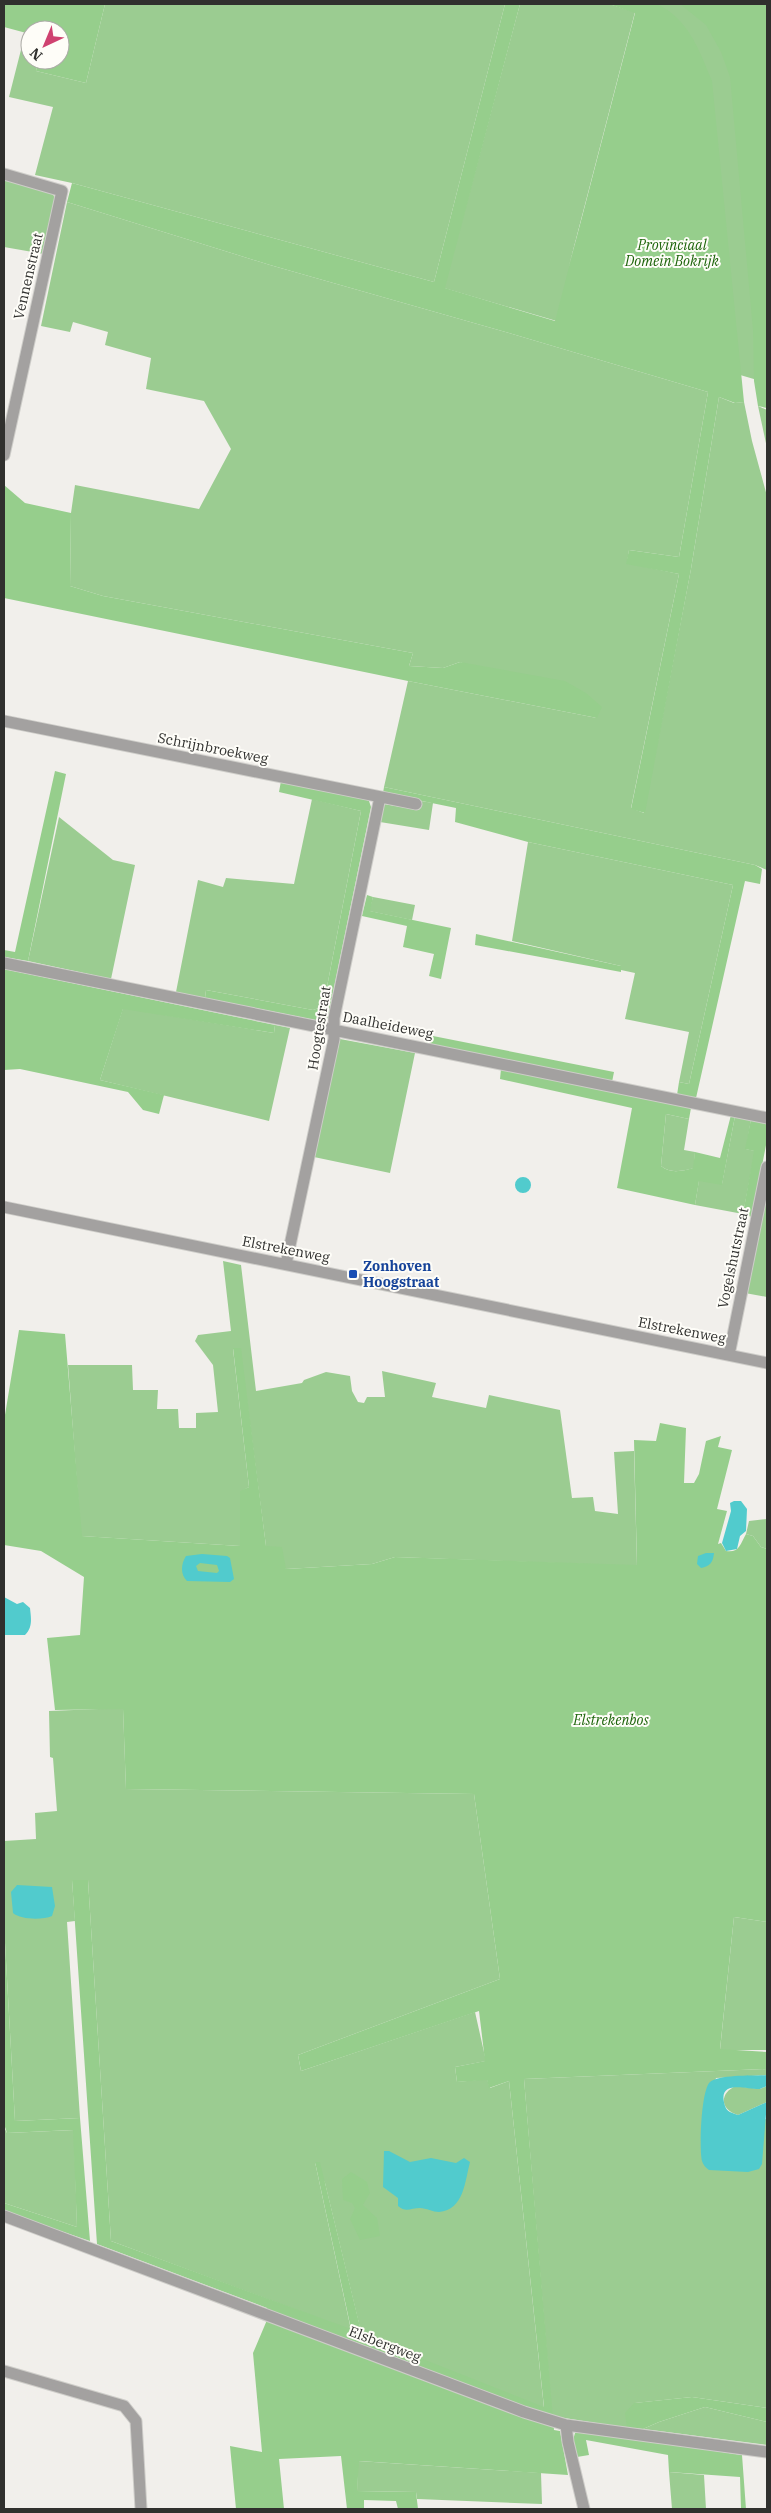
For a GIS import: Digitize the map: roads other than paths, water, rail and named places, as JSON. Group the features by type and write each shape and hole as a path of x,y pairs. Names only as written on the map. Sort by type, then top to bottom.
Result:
{"street":[{"name":"Vennenstraat","path":"4,174 62,191 4,454"},
{"name":"Schrijnbroekweg","path":"4,721 416,804"},
{"name":"Hoogtestraat","path":"286,1264 334,1040 333,1030 380,796"},
{"name":"Daalheideweg","path":"4,963 767,1118"},
{"name":"Vogelshutstraat","path":"728,1355 767,1167"},
{"name":"Elstrekenweg","path":"4,1207 767,1363"},
{"name":"Elsbergweg","path":"4,2216 479,2396 566,2425 767,2452"},
{"path":"4,2372 124,2406 132,2414 136,2421 141,2509"},
{"path":"566,2425 584,2509"}],"water":[{"path":"520,1177 526,1177 531,1182 529,1191 520,1193 515,1188 515,1182"},
{"path":"741,1501 747,1509 746,1531 740,1536 737,1549 726,1551 722,1543 731,1511 730,1503"},
{"path":"714,1553 712,1562 701,1568 697,1564 698,1556"},
{"path":"202,1554 227,1556 230,1558 234,1579 230,1582 187,1581 182,1569 186,1556","holes":["200,1563 217,1565 219,1571 217,1573 198,1571 196,1566"]},
{"path":"4,1597 17,1604 23,1602 30,1608 30,1626 25,1635 4,1635"},
{"path":"17,1885 52,1887 55,1906 52,1916 32,1919 13,1913 11,1892"},
{"path":"767,2075 767,2086 760,2089 735,2087 725,2092 723,2097 727,2110 738,2115 767,2102 762,2164 759,2169 748,2172 709,2170 702,2161 701,2133 703,2107 707,2087 710,2082 715,2079 729,2077"},
{"path":"384,2151 389,2151 410,2162 431,2158 456,2163 464,2158 470,2162 465,2186 454,2206 439,2212 422,2208 406,2210 398,2206 398,2198 383,2187"}],"place":[{"name":"Zonhoven Hoogstraat","path":"353,1274"}],"park label":[{"name":"Provinciaal Domein Bokrijk","path":"672,254"},
{"name":"Elstrekenbos","path":"611,1720"}]}
